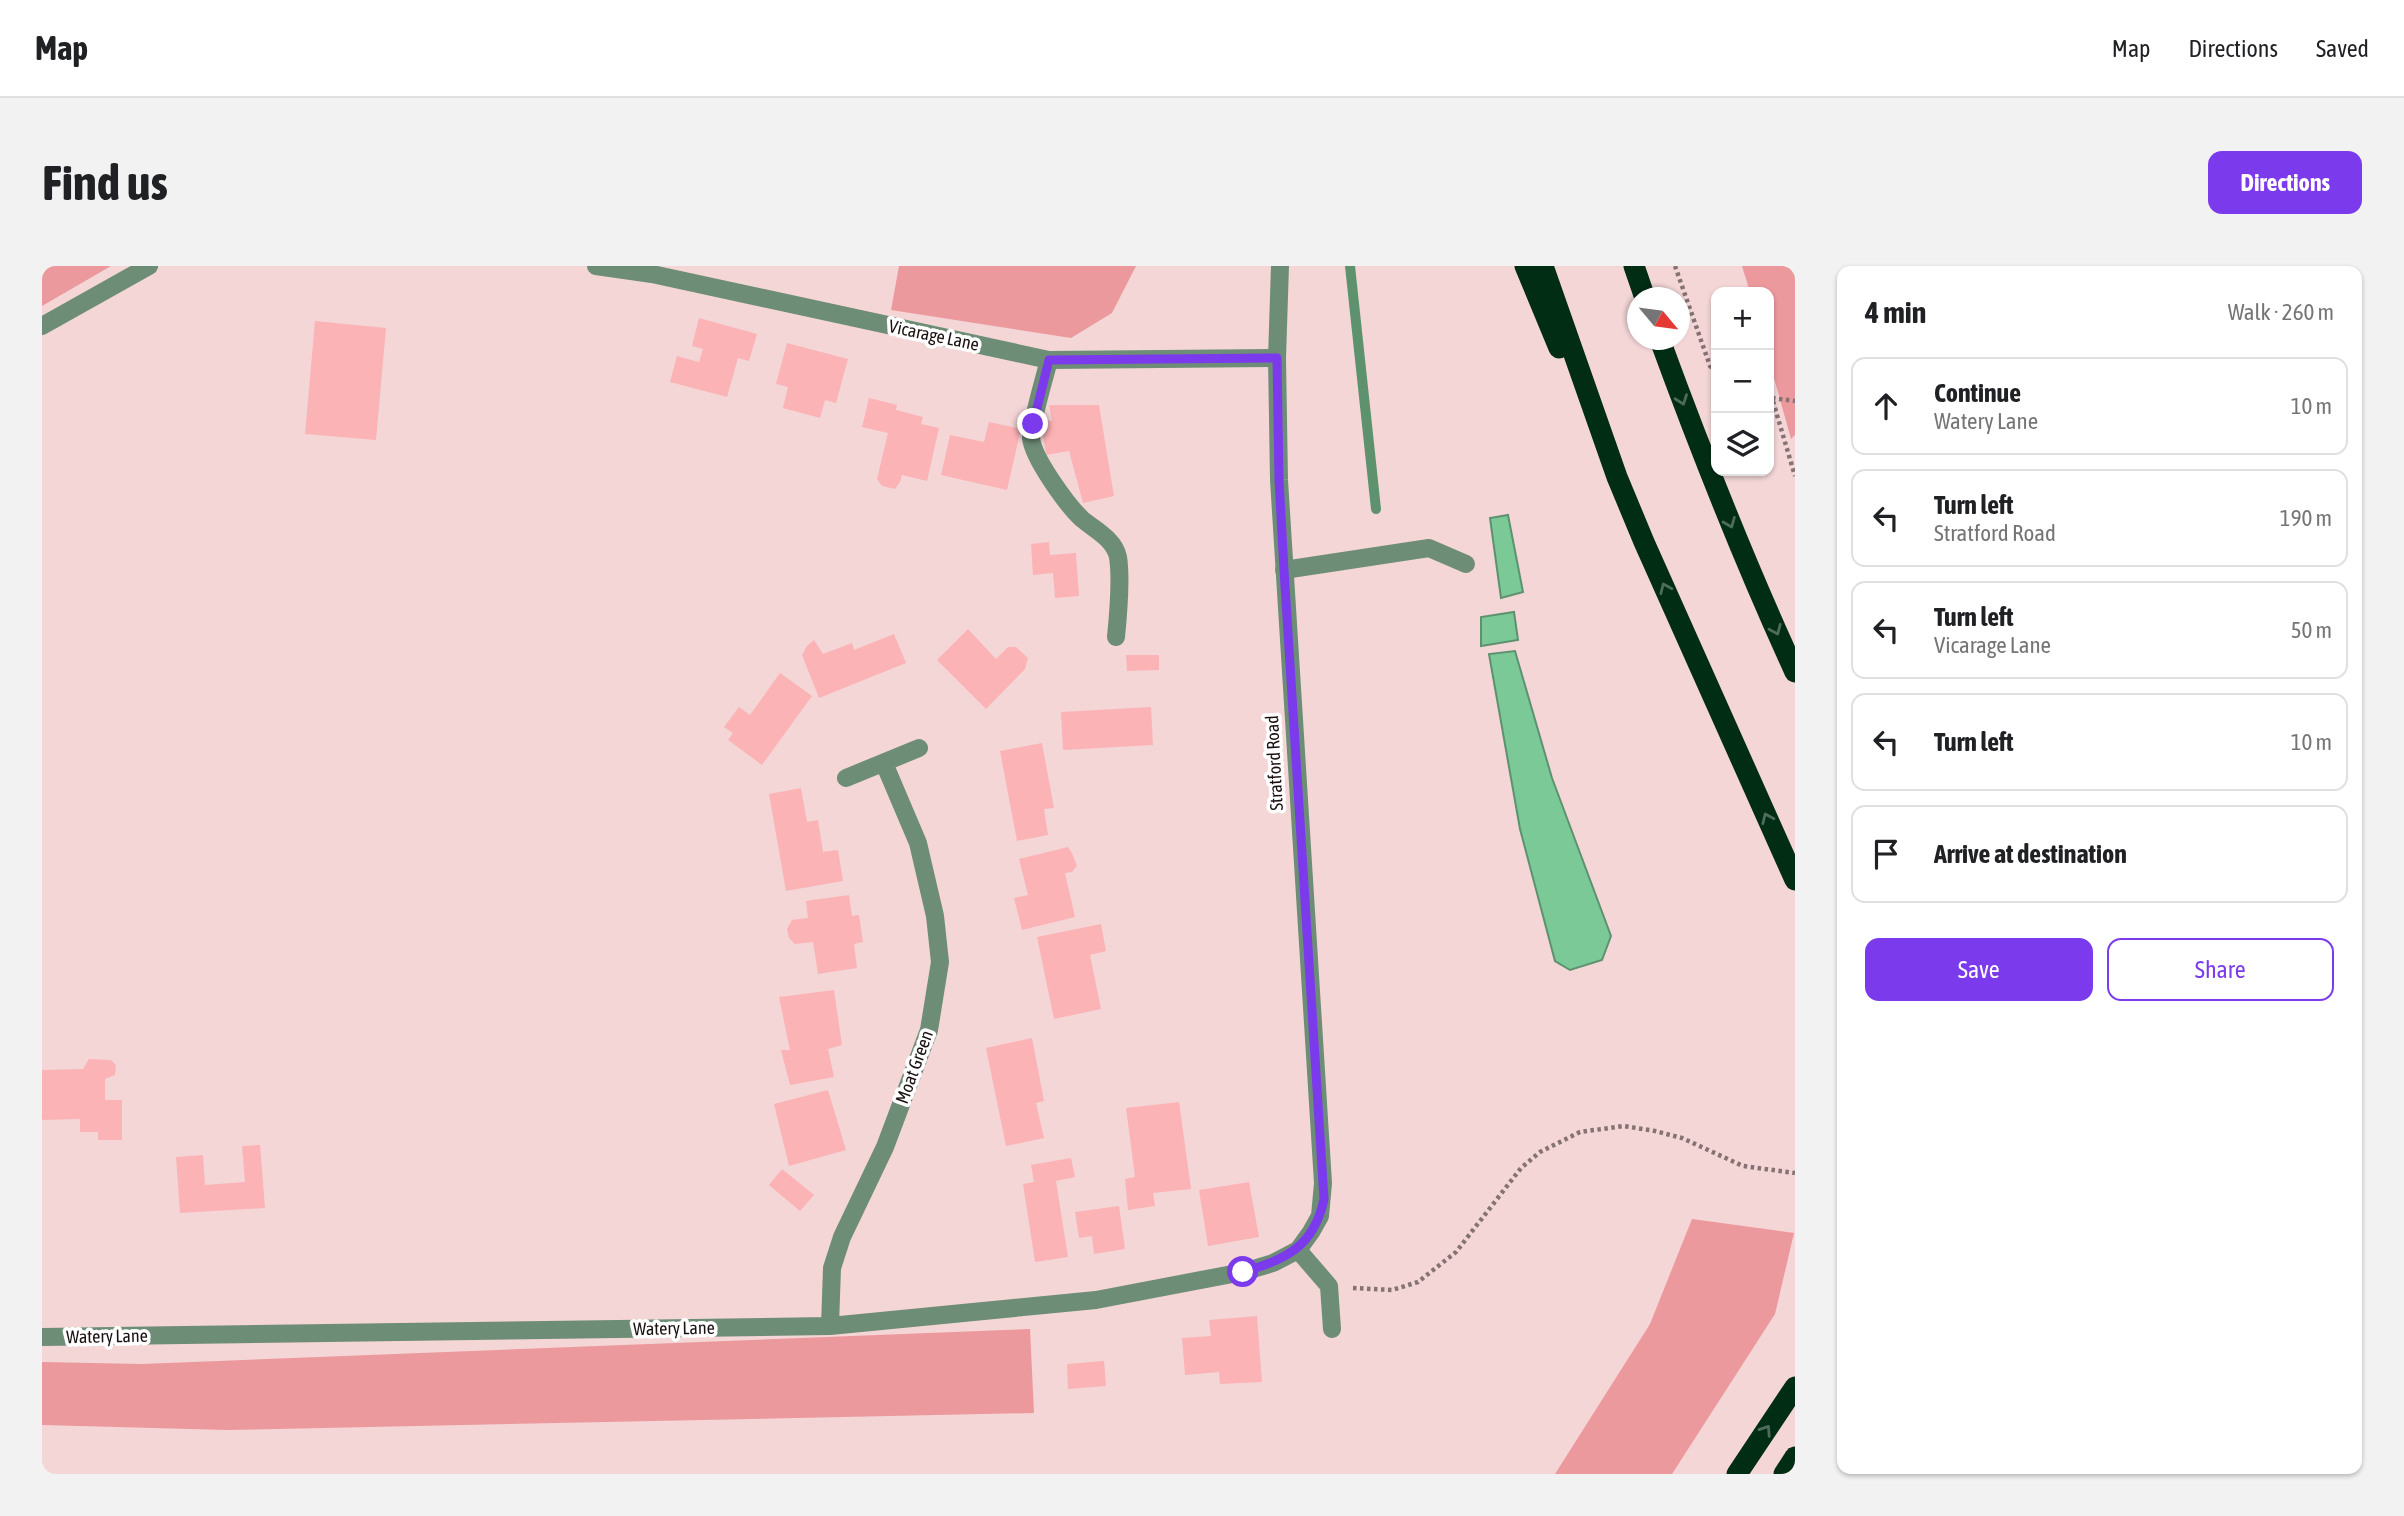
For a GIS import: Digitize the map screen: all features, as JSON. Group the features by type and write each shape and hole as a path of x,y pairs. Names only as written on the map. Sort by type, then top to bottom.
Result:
{"highway":[{"path":"1525,266 1691,651 1795,880"},
{"path":"1543,266 1617,477"},
{"path":"1634,266 1641,287"},
{"path":"1664,350 1704,460 1795,672"},
{"path":"1737,1474 1795,1387"},
{"path":"1784,1474 1795,1457"}],"street":[{"path":"42,326 149,266"},
{"name":"Vicarage Lane","path":"596,266 652,270 1049,360 1277,358"},
{"name":"Stratford Road","path":"1280,266 1277,358 1279,480 1324,1191 1320,1216 1298,1250"},
{"path":"1049,360 1031,438 1038,457 1068,503 1080,517 1109,540 1118,556 1119,616 1116,637"},
{"path":"1284,570 1429,548 1466,565"},
{"path":"846,778 919,748"},
{"name":"Moat Green","path":"830,1326 832,1268 842,1237 885,1147 929,1030 940,962 935,916 918,843 884,763"},
{"path":"1298,1250 1329,1286 1332,1329"},
{"name":"Watery Lane","path":"42,1337 830,1326 1096,1300 1243,1272 1273,1263 1298,1250"}],"path":[{"path":"1675,266 1711,367"},
{"path":"1774,399 1795,401"},
{"path":"1774,411 1795,476"},
{"path":"1329,1286 1392,1290 1418,1282 1456,1252 1521,1168 1540,1152 1580,1132 1624,1126 1655,1131 1682,1138 1743,1166 1795,1173"}],"shaded area":[{"path":"42,266 111,266 42,306"},
{"path":"899,266 1136,266 1112,313 1071,338 891,310"},
{"path":"1742,266 1795,266 1795,435 1791,439 1774,378 1774,287 1748,287"},
{"path":"1508,515 1523,592 1501,598 1490,518"},
{"path":"1514,612 1518,640 1481,646 1481,617"},
{"path":"1515,651 1552,778 1611,936 1602,960 1570,970 1555,961 1520,829 1489,654"},
{"path":"1692,1219 1794,1233 1775,1314 1672,1474 1555,1474 1650,1324"},
{"path":"1030,1329 1034,1413 227,1430 42,1425 42,1362 142,1364"}],"building":[{"path":"699,318 757,334 749,361 738,358 727,397 670,382 677,356 699,362 703,349 692,346"},
{"path":"315,321 386,328 376,440 305,434"},
{"path":"787,343 848,359 836,403 825,400 820,418 783,408 788,387 776,384"},
{"path":"869,398 897,405 896,410 923,417 921,424 939,428 927,481 902,475 895,489 882,486 877,479 888,433 862,427"},
{"path":"1049,405 1099,405 1114,496 1083,503 1069,451 1046,455 1041,419 1052,421"},
{"path":"989,422 1021,429 1007,490 941,475 950,435 984,442"},
{"path":"1049,542 1050,555 1076,553 1079,596 1055,598 1053,573 1033,575 1031,544"},
{"path":"968,629 996,659 1008,647 1016,647 1028,658 1025,669 986,709 937,660"},
{"path":"894,634 906,663 819,698 802,655 814,640 823,654 852,643 854,650"},
{"path":"1126,655 1159,655 1159,670 1127,671"},
{"path":"780,673 812,696 762,765 728,740 733,733 724,727 739,707 750,715"},
{"path":"1151,707 1153,745 1063,750 1061,712"},
{"path":"1042,743 1054,808 1044,809 1048,835 1017,841 1000,751"},
{"path":"801,788 807,822 818,820 823,852 838,850 843,881 786,891 769,794"},
{"path":"1068,847 1077,866 1072,872 1065,873 1075,917 1022,930 1014,898 1028,895 1019,859"},
{"path":"849,895 852,916 859,915 863,942 854,944 857,968 818,974 813,942 795,944 789,938 787,929 792,920 808,918 806,901"},
{"path":"1101,924 1106,951 1090,955 1101,1009 1054,1019 1037,937"},
{"path":"834,990 842,1045 828,1049 834,1077 790,1085 781,1050 790,1050 779,997"},
{"path":"1032,1038 1044,1101 1036,1103 1044,1138 1006,1146 986,1048"},
{"path":"89,1059 111,1060 116,1065 115,1075 105,1079 105,1100 122,1100 122,1140 98,1140 98,1132 80,1132 80,1119 42,1120 42,1070 83,1069"},
{"path":"828,1090 846,1150 789,1166 774,1104"},
{"path":"1179,1102 1191,1189 1153,1193 1155,1206 1128,1210 1125,1179 1135,1177 1126,1108"},
{"path":"260,1145 265,1208 180,1213 176,1157 203,1155 205,1185 245,1182 242,1146"},
{"path":"1071,1158 1075,1177 1056,1181 1068,1257 1035,1262 1023,1184 1034,1182 1031,1165"},
{"path":"782,1169 814,1195 800,1211 769,1185"},
{"path":"1249,1182 1259,1237 1208,1246 1199,1190"},
{"path":"1119,1206 1125,1249 1094,1254 1092,1236 1079,1238 1075,1212"},
{"path":"1257,1316 1262,1382 1220,1384 1219,1372 1185,1375 1182,1338 1211,1336 1209,1320"},
{"path":"1104,1361 1106,1386 1068,1389 1067,1364"}],"waterway":[{"path":"1350,266 1376,509"}],"route":[{"path":"1033,424 1049,360 1277,358 1284,570 1324,1199 1320,1216 1298,1250 1273,1263 1243,1272"}]}
